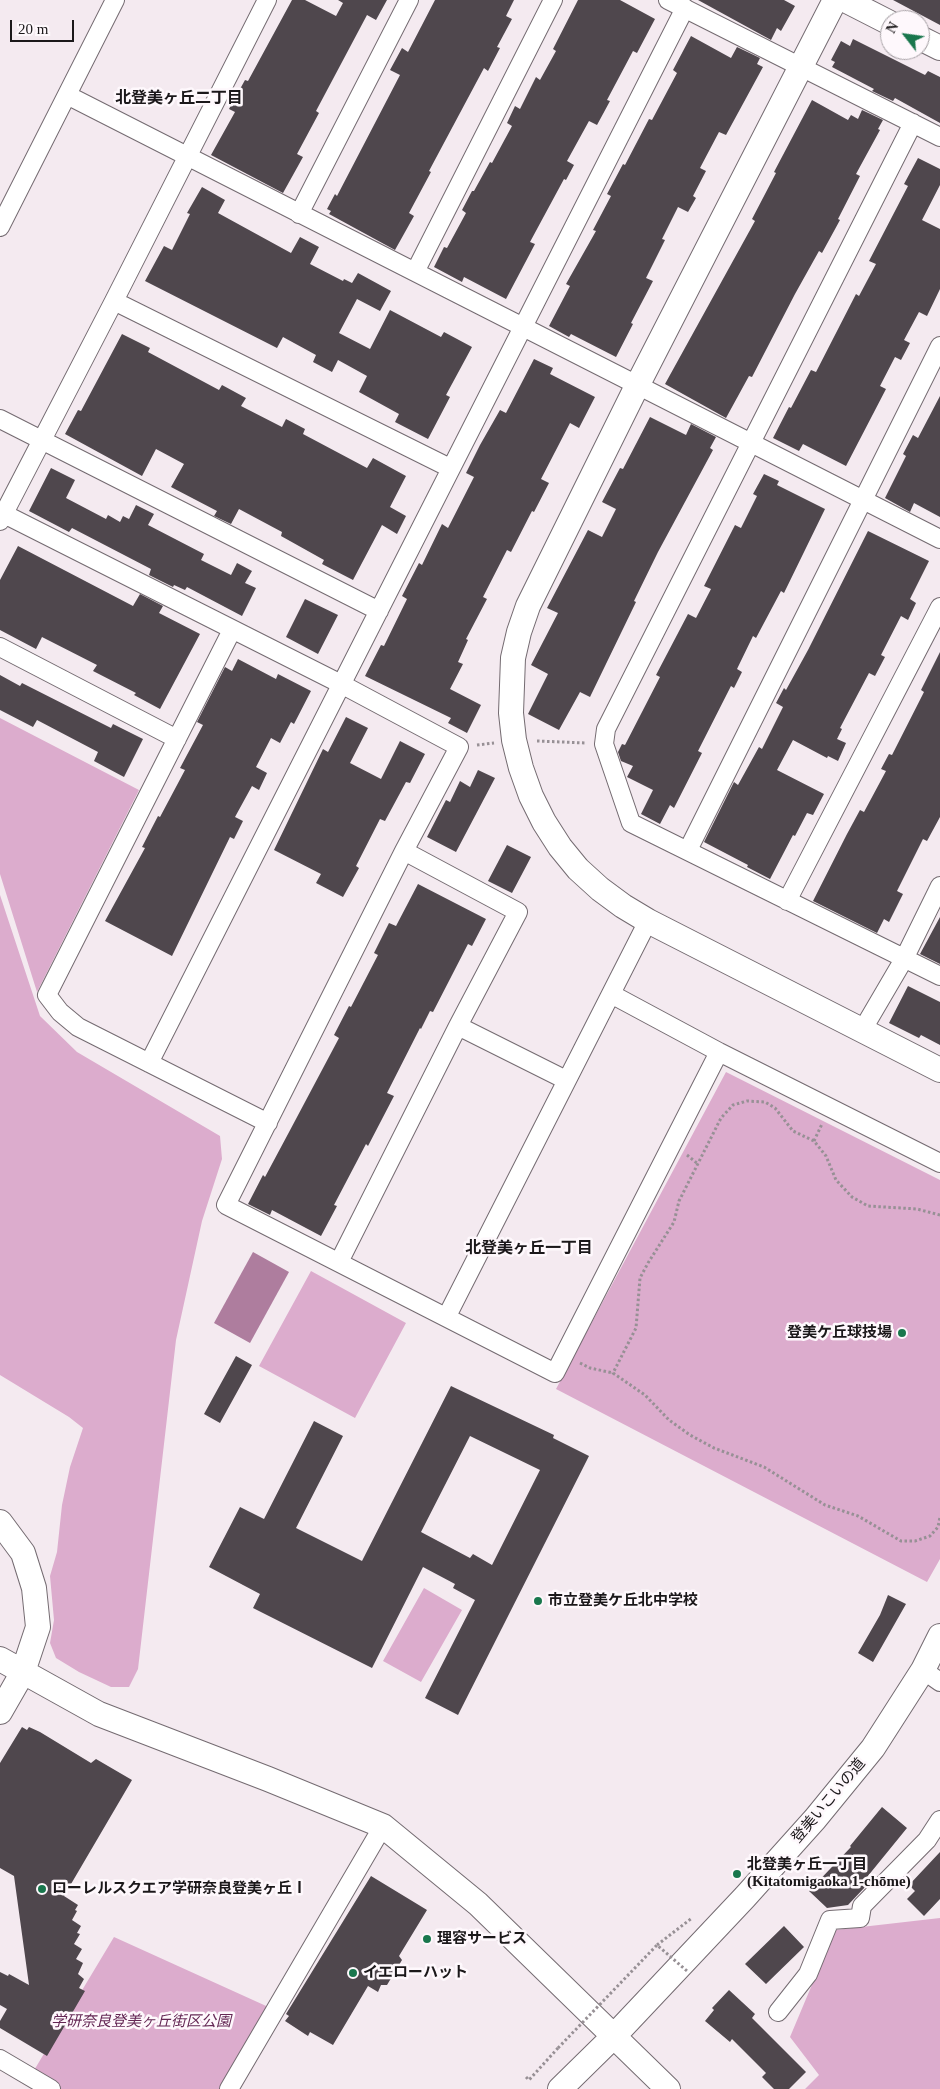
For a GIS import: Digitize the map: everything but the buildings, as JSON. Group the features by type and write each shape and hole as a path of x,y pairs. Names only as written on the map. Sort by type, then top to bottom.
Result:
{"street":[{"path":"267,0 2,517 341,684 459,747 404,851 226,1205 447,1316 555,1373 720,1052"},
{"path":"299,214 409,0"},
{"path":"414,272 553,0"},
{"path":"668,0 940,137"},
{"path":"835,0 637,386 528,606 519,632 514,658 511,713 514,740 521,768 531,796 544,822 560,847 578,869 600,889 648,921 863,1029 940,1070"},
{"path":"845,0 880,18"},
{"path":"0,227 68,95 113,1"},
{"path":"149,1063 521,327 685,8"},
{"path":"68,95 940,539"},
{"path":"913,123 606,730 604,744 631,823 940,976"},
{"path":"114,301 450,468"},
{"path":"688,850 940,346"},
{"path":"0,419 42,442 379,611"},
{"path":"787,901 940,608"},
{"path":"232,630 47,995 60,1012 78,1027 268,1123"},
{"path":"0,647 177,739"},
{"path":"339,1262 458,1026 518,912 404,851"},
{"path":"863,1029 904,959 940,886"},
{"path":"447,1316 648,921"},
{"path":"610,994 940,1163"},
{"path":"458,1026 566,1080"},
{"path":"0,1522 23,1553 34,1588 38,1627 24,1672 0,1712"},
{"name":"登美いこいの道","path":"560,2089 614,2036 745,1897 815,1819 931,1676 940,1636"},
{"path":"0,1659 99,1714 268,1779 383,1826 478,1904 668,2089"},
{"path":"778,2012 808,1974 830,1920 860,1918 862,1906 927,1840 940,1820"},
{"path":"229,2089 383,1826"},
{"path":"0,2059 51,2089"}],"path":[{"path":"613,1373 636,1328 640,1278 674,1222 679,1200 721,1118 733,1105 747,1101 764,1102 776,1108 793,1131 814,1141 826,1156 836,1180 852,1197 868,1206 917,1209 940,1215"},
{"path":"564,1353 590,1368 613,1373 645,1395 669,1420 690,1436 714,1448 764,1467 825,1504 858,1516 901,1541 915,1542 930,1536 939,1527 940,1517"},
{"path":"526,2077 529,2080 657,1945 692,1918"},
{"path":"657,1945 687,1971"}],"green space":[{"path":"0,718 139,790 37,992 0,874"},
{"path":"0,895 40,1016 77,1052 220,1136 222,1159 202,1221 176,1340 138,1669 129,1687 111,1687 79,1672 56,1658 50,1643 54,1620 50,1576 57,1552 62,1505 70,1467 83,1428 69,1417 0,1375"},
{"path":"726,1072 940,1180 940,1559 927,1582 556,1389"},
{"path":"311,1271 406,1323 355,1418 259,1366"},
{"path":"424,1588 462,1610 421,1682 383,1661"},
{"path":"940,1918 940,2089 805,2089 819,2075 790,2037 835,1930"},
{"name":"学研奈良登美ヶ丘街区公園","path":"114,1937 275,2010 229,2089 51,2089 30,2077"}],"shaded area":[{"path":"253,1252 289,1272 250,1343 214,1323"}],"place":[{"name":"登美ケ丘球技場","path":"902,1333"},
{"name":"市立登美ケ丘北中学校","path":"538,1601"},
{"name":"北登美ヶ丘一丁目 (Kitatomigaoka 1-chōme)","path":"737,1874"},
{"name":"ローレルスクエア学研奈良登美ヶ丘Ⅰ","path":"42,1889"},
{"name":"理容サービス","path":"427,1939"},
{"name":"イエローハット","path":"353,1973"}],"district":[{"name":"北登美ヶ丘二丁目","path":"179,99"},
{"name":"北登美ヶ丘一丁目","path":"529,1249"}]}
